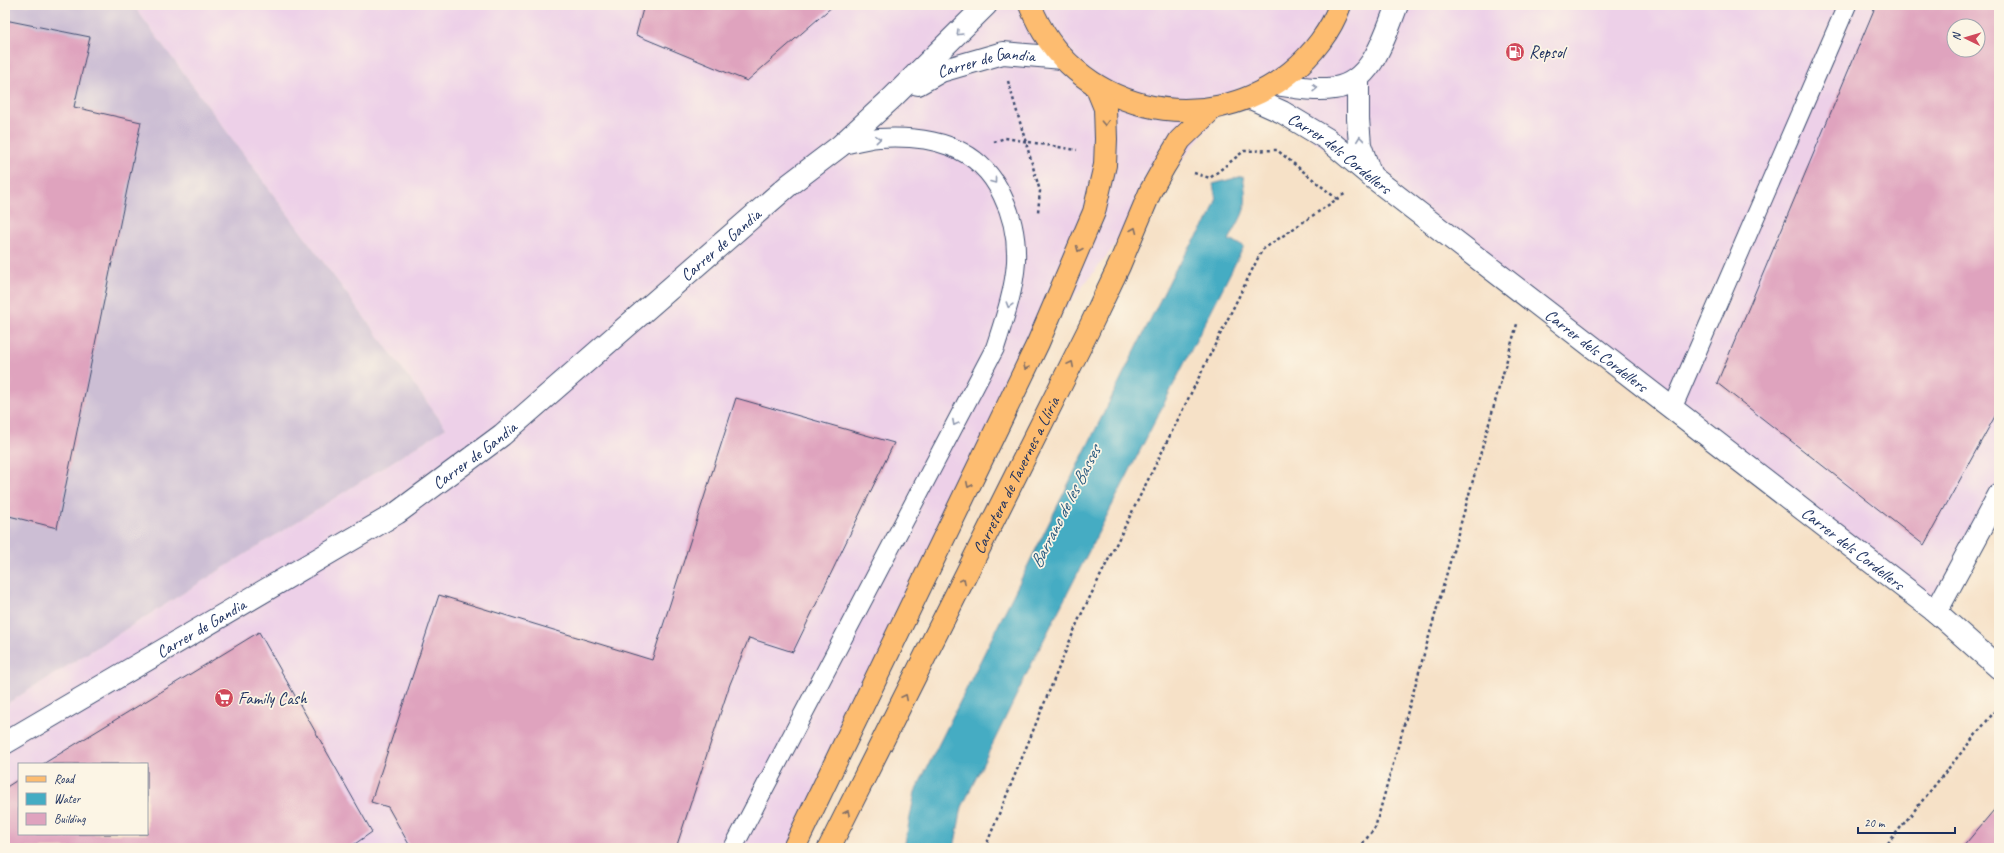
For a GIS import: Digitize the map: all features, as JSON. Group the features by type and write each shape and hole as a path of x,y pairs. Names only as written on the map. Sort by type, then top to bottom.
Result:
{"main road":[{"path":"1030,5 1046,37 1063,58 1078,73 1096,86 1132,103 1172,111 1212,109 1251,98 1276,84 1302,63 1324,37 1340,5"},
{"path":"794,848 1038,343 1094,212 1105,165 1106,139 1104,108 1096,86"},
{"name":"Carretera de Tavernes a Llíria","path":"830,848 1120,266 1151,190 1180,140 1212,109"}],"street":[{"name":"Carrer de Gandia","path":"5,743 398,513 502,435 790,184 840,146 892,98 986,5"},
{"path":"1276,84 1306,88 1336,88 1358,78 1371,65 1382,45 1397,5"},
{"name":"Carrer de Gandia","path":"892,98 941,70 1003,53 1063,58"},
{"path":"1358,78 1358,119 1360,145 1371,176"},
{"name":"Carrer dels Cordellers","path":"1251,98 1282,112 1327,139 1371,176 1526,293 1936,612 1999,668"},
{"path":"1936,612 1999,495"}],"lane":[{"path":"1673,407 1847,5"},
{"path":"733,848 995,348 1010,301 1016,264 1016,238 1010,211 997,183 981,165 965,152 945,144 918,138 878,138 840,146"}],"path":[{"path":"985,848 1078,621 1262,250 1371,176"},
{"path":"1359,848 1375,828 1526,293"},
{"path":"1884,848 1999,706"}],"shaded area":[{"path":"5,5 133,5 446,428 5,705"},
{"path":"133,5 1999,5 1999,495 1936,612 1289,122 1247,109 1217,116 1038,343 794,848 5,848 5,705 446,428"}],"water":[{"name":"Barranc de les Basses","path":"1243,176 1245,187 1244,210 1229,240 1244,246 1034,659 962,807 954,848 904,848 915,792 1175,270 1210,217 1216,200 1213,184"}],"building":[{"path":"644,5 834,5 747,81 636,35"},
{"path":"1876,5 1999,5 1999,409 1924,545 1717,383"},
{"path":"5,20 90,37 74,107 141,122 57,528 5,515"},
{"path":"736,398 894,443 793,652 749,638 730,684 676,848 411,848 388,807 371,802 439,595 652,660"},
{"name":"Family Cash","path":"259,632 372,832 349,848 5,848 5,788 18,780 18,835 148,835 148,763 45,763"},
{"path":"1999,804 1999,848 1962,848"}],"place":[{"name":"Repsol","path":"1515,52"},
{"name":"Family Cash","path":"224,698"}]}
